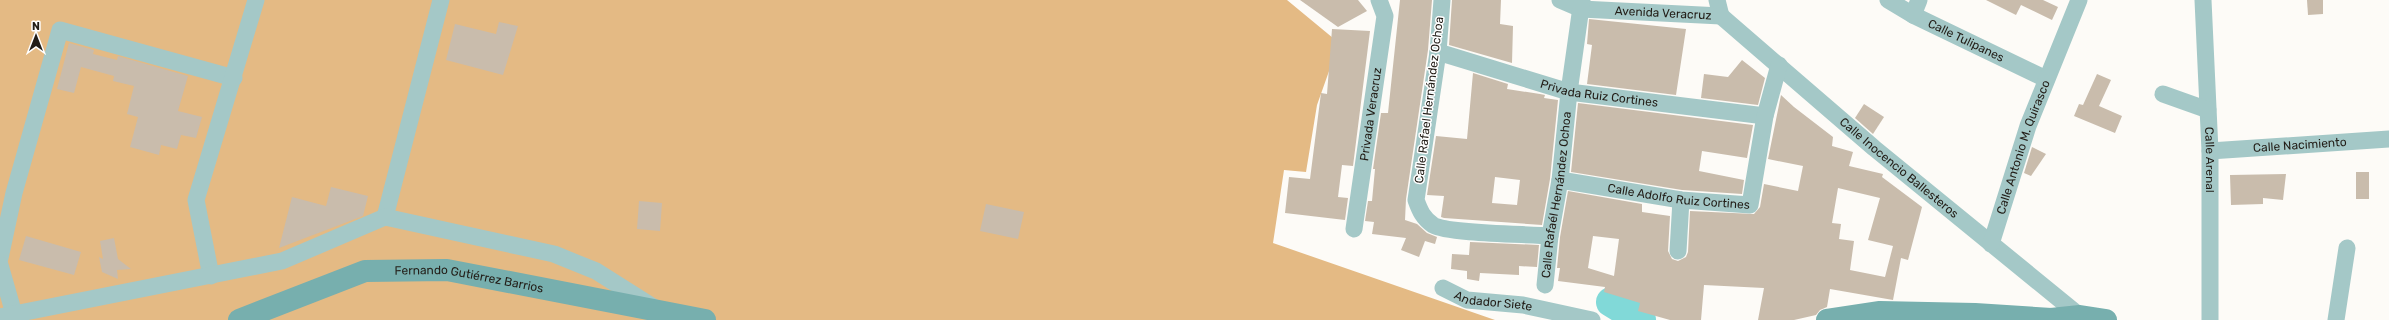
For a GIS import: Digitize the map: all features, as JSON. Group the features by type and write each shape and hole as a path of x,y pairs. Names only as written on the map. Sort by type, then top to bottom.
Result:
{"main road":[{"name":"Fernando Gutiérrez Barrios","path":"239,320 365,271 447,270 705,320"},
{"path":"1827,320 1880,312 1975,314 2052,320 2080,318 2106,320"}],"street":[{"path":"211,276 196,200 234,78 256,0"},
{"path":"386,217 441,0"},
{"name":"Privada Veracruz","path":"1354,229 1385,16 1379,0"},
{"name":"Calle Rafael Hernández Ochoa","path":"1442,0 1438,52 1416,200 1420,214 1434,226 1456,230 1550,236"},
{"name":"Avenida Veracruz","path":"1560,0 1582,5 1719,8"},
{"name":"Calle Tulipanes","path":"1888,0 1913,15 2046,79"},
{"path":"1913,15 1920,0"},
{"name":"Calle Antonio M. Quirasco","path":"1991,244 2028,126 2079,0"},
{"name":"Calle Arenal","path":"2202,0 2210,151 2210,320"},
{"name":"Calle Rafaél Hernández Ochoa","path":"1545,285 1550,236 1560,180 1569,92 1582,5"},
{"name":"Calle Inocencio Ballesteros","path":"1719,8 1779,65 2080,318"},
{"path":"0,258 7,189 60,30 234,78"},
{"name":"Privada Ruiz Cortines","path":"1438,52 1569,92 1764,116"},
{"name":"Calle Adolfo Ruiz Cortines","path":"1560,180 1681,200 1750,205 1764,116 1779,65"},
{"path":"2163,94 2208,110"},
{"name":"Calle Nacimiento","path":"2210,151 2389,139"},
{"path":"1678,251 1681,200"},
{"path":"0,265 7,315 282,261 386,217 554,254 596,271 659,310"},
{"path":"2336,320 2347,248"},
{"name":"Andador Siete","path":"1443,288 1467,300 1523,305 1592,320"}],"shaded area":[{"path":"0,0 1287,0 1339,43 1317,105 1306,172 1284,170 1273,243 1495,320 0,320"}],"building":[{"path":"1300,0 1358,0 1367,11 1338,27"},
{"path":"1400,0 1432,0 1428,50 1406,199 1405,220 1417,224 1427,233 1437,237 1435,244 1425,241 1419,257 1401,250 1406,238 1372,234 1374,222 1365,221 1368,201 1372,201 1375,169 1373,169 1381,113 1388,113"},
{"path":"1452,0 1501,0 1500,24 1513,26 1512,63 1449,45"},
{"path":"1986,0 2043,0 2058,7 2052,20 2021,5 2016,15"},
{"path":"2307,0 2323,0 2323,14 2308,15"},
{"path":"1589,19 1686,29 1676,95 1587,84 1592,45 1587,44"},
{"path":"499,22 518,26 503,75 446,60 455,24 496,34"},
{"path":"1332,29 1370,31 1353,166 1342,165 1338,197 1348,198 1345,220 1285,213 1289,177 1310,179 1321,93 1327,94"},
{"path":"69,43 94,50 93,54 117,60 118,56 188,76 178,111 202,117 196,138 181,135 177,149 161,145 159,155 130,147 138,117 127,114 134,86 113,81 114,76 81,67 74,93 57,89"},
{"path":"1742,60 1765,78 1758,105 1701,98 1704,74 1728,77"},
{"path":"1473,73 1508,84 1507,89 1545,95 1544,98 1558,100 1550,179 1542,225 1441,217 1444,196 1427,195 1436,136 1467,139","holes":["1495,177 1520,180 1517,205 1492,203"]},
{"path":"2097,74 2111,80 2099,106 2122,116 2115,133 2074,116 2079,104 2083,105"},
{"path":"1781,95 1833,137 1832,146 1853,152 1849,166 1883,174 1882,177 1922,207 1908,260 1901,258 1893,300 1830,289 1827,307 1820,310 1816,315 1794,320 1758,320 1764,288 1704,285 1701,320 1670,320 1638,311 1640,303 1604,292 1605,287 1558,281 1560,268 1557,268 1560,237 1568,191 1642,204 1642,212 1670,216 1668,251 1672,259 1678,261 1686,257 1688,252 1690,211 1754,214 1760,207 1764,184 1798,191 1803,166 1768,159","holes":["1838,188 1880,198 1868,240 1893,246 1885,277 1850,270 1854,241 1839,239 1841,224 1832,223","1593,236 1619,239 1614,276 1588,268"]},
{"path":"1578,103 1753,125 1747,158 1702,151 1699,171 1744,180 1742,194 1682,190 1571,172"},
{"path":"1864,104 1884,117 1873,134 1855,118"},
{"path":"2032,147 2046,154 2031,176 2024,173"},
{"path":"2356,172 2369,172 2369,199 2356,199"},
{"path":"2286,174 2283,200 2263,198 2263,204 2231,205 2230,175"},
{"path":"331,187 368,196 363,216 279,248 292,197 326,206"},
{"path":"639,201 662,203 660,231 637,229"},
{"path":"986,204 1024,212 1018,239 980,231"},
{"path":"26,236 81,252 74,275 19,260"},
{"path":"114,238 118,259 131,269 117,270 118,279 102,272 99,257 103,259 100,241"},
{"path":"1470,242 1539,245 1537,267 1519,266 1519,275 1480,273 1479,281 1467,279 1467,271 1451,269 1452,254 1469,255"}],"waterway":[{"path":"1611,302 1641,320"}]}
